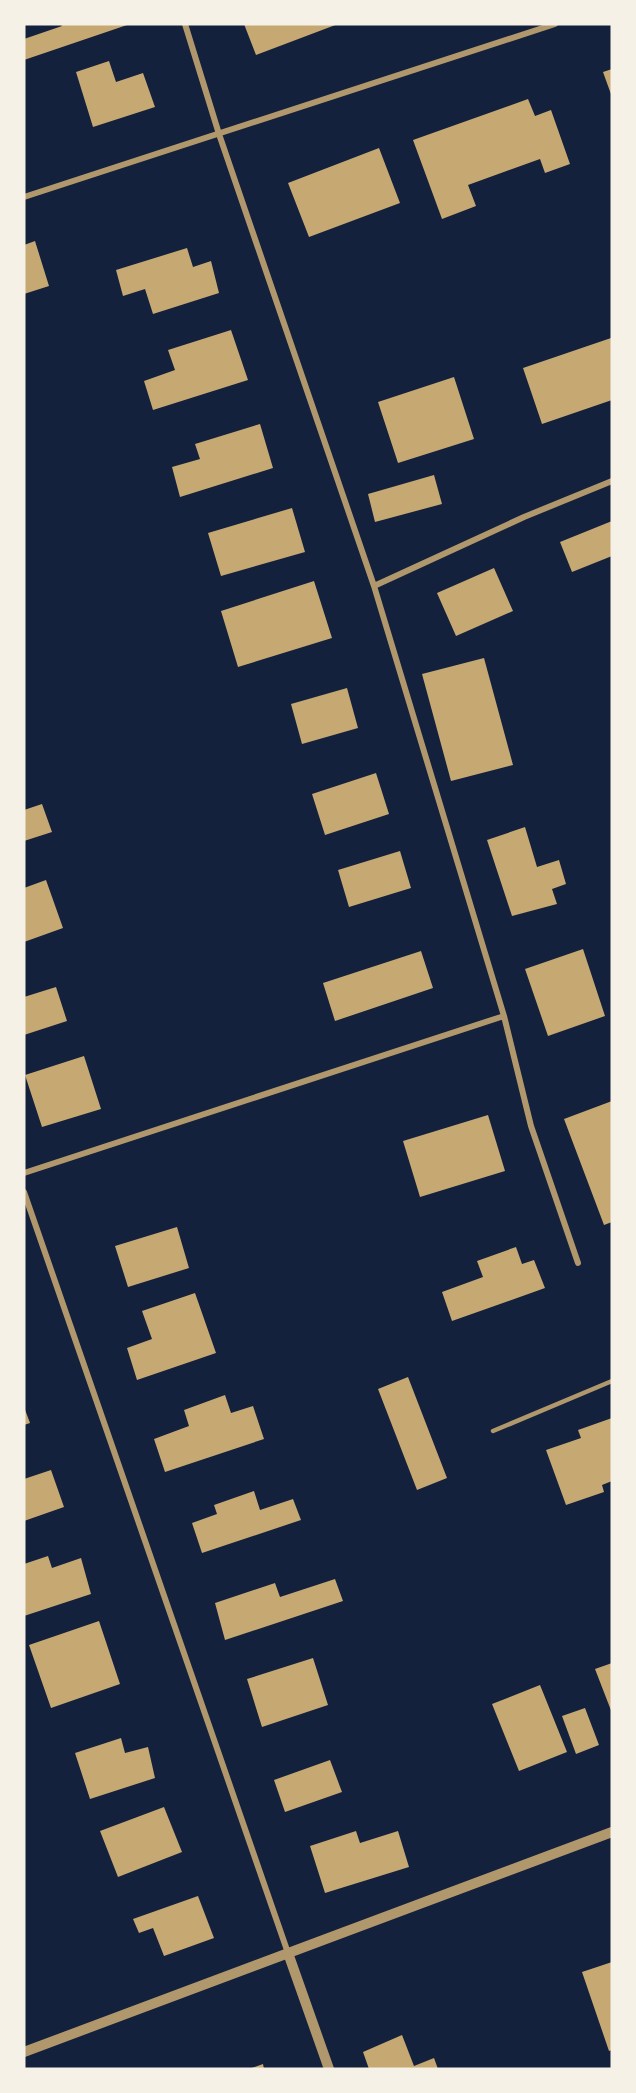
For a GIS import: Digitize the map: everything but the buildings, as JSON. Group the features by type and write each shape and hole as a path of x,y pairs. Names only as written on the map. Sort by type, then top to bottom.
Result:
{"street":[{"path":"185,24 219,134 374,586 504,1016 531,1126 578,1263"},
{"path":"24,197 555,24"},
{"path":"374,586 524,517 612,481"},
{"path":"24,1173 504,1016"},
{"path":"24,1192 329,2069"},
{"path":"24,2052 612,1832"}],"lane":[{"path":"493,1431 612,1381"}]}
